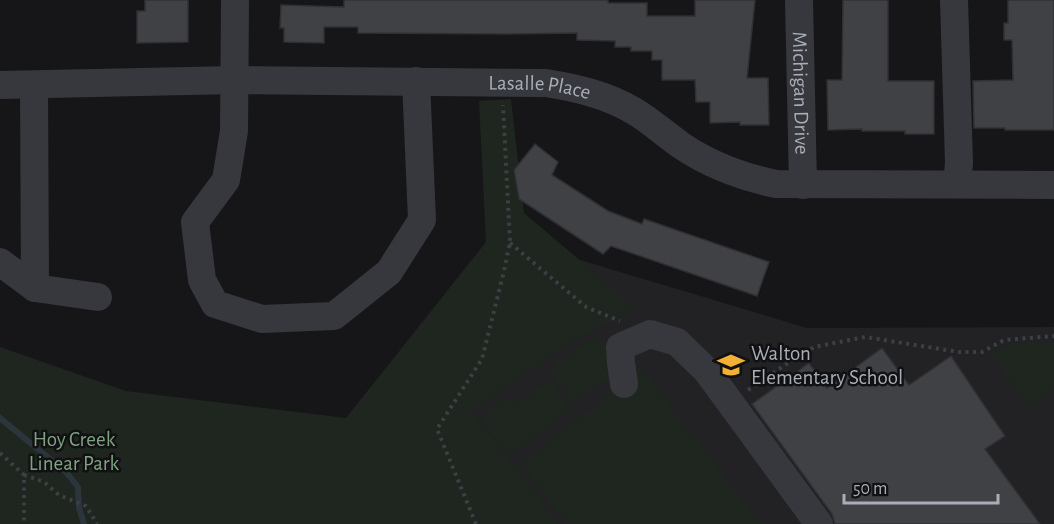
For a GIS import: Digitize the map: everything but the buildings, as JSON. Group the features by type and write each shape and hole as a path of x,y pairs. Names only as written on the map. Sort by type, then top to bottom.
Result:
{"street":[{"path":"235,0 234,131 226,180 195,222 202,280 215,304 262,320 334,316 389,272 422,220 416,81"},
{"name":"Michigan Drive","path":"799,0 803,185"},
{"path":"954,0 959,163 957,184"},
{"name":"Lasalle Place","path":"0,85 234,80 546,83 575,88 608,98 634,111 685,148 720,167 749,178 776,184 1054,185"},
{"path":"34,85 35,288"},
{"path":"0,262 35,288 98,297"},
{"path":"624,384 620,347 650,334 677,342 707,372 819,524"}],"path":[{"path":"476,524 437,429 482,359 510,242 503,82"},
{"path":"510,242 586,307 650,334"},
{"path":"730,403 814,347 865,337 959,352 982,352 1004,340 1054,336"},
{"path":"0,453 24,476 44,482 59,495 86,506 96,522"},
{"path":"24,476 24,524"}],"shaded area":[{"name":"Walton Elementary School","path":"520,251 550,251 807,328 1054,327 1054,524 436,524"}],"green space":[{"name":"Hoy Creek Linear Park","path":"511,99 524,213 635,307 563,348 471,412 560,524 0,524 0,347 126,391 346,418 486,242 479,101"},
{"path":"599,335 614,360 608,371 611,377 572,404 550,372 556,367 554,364"},
{"path":"1010,343 1054,344 1054,389 1030,407 989,353"},
{"path":"643,369 761,524 567,524 521,463"},
{"path":"550,380 571,410 509,455 479,417 506,398 518,402"}],"waterway":[{"path":"0,418 66,472 78,487 79,508 84,524"}],"place":[{"name":"Walton Elementary School","path":"731,365"}]}
